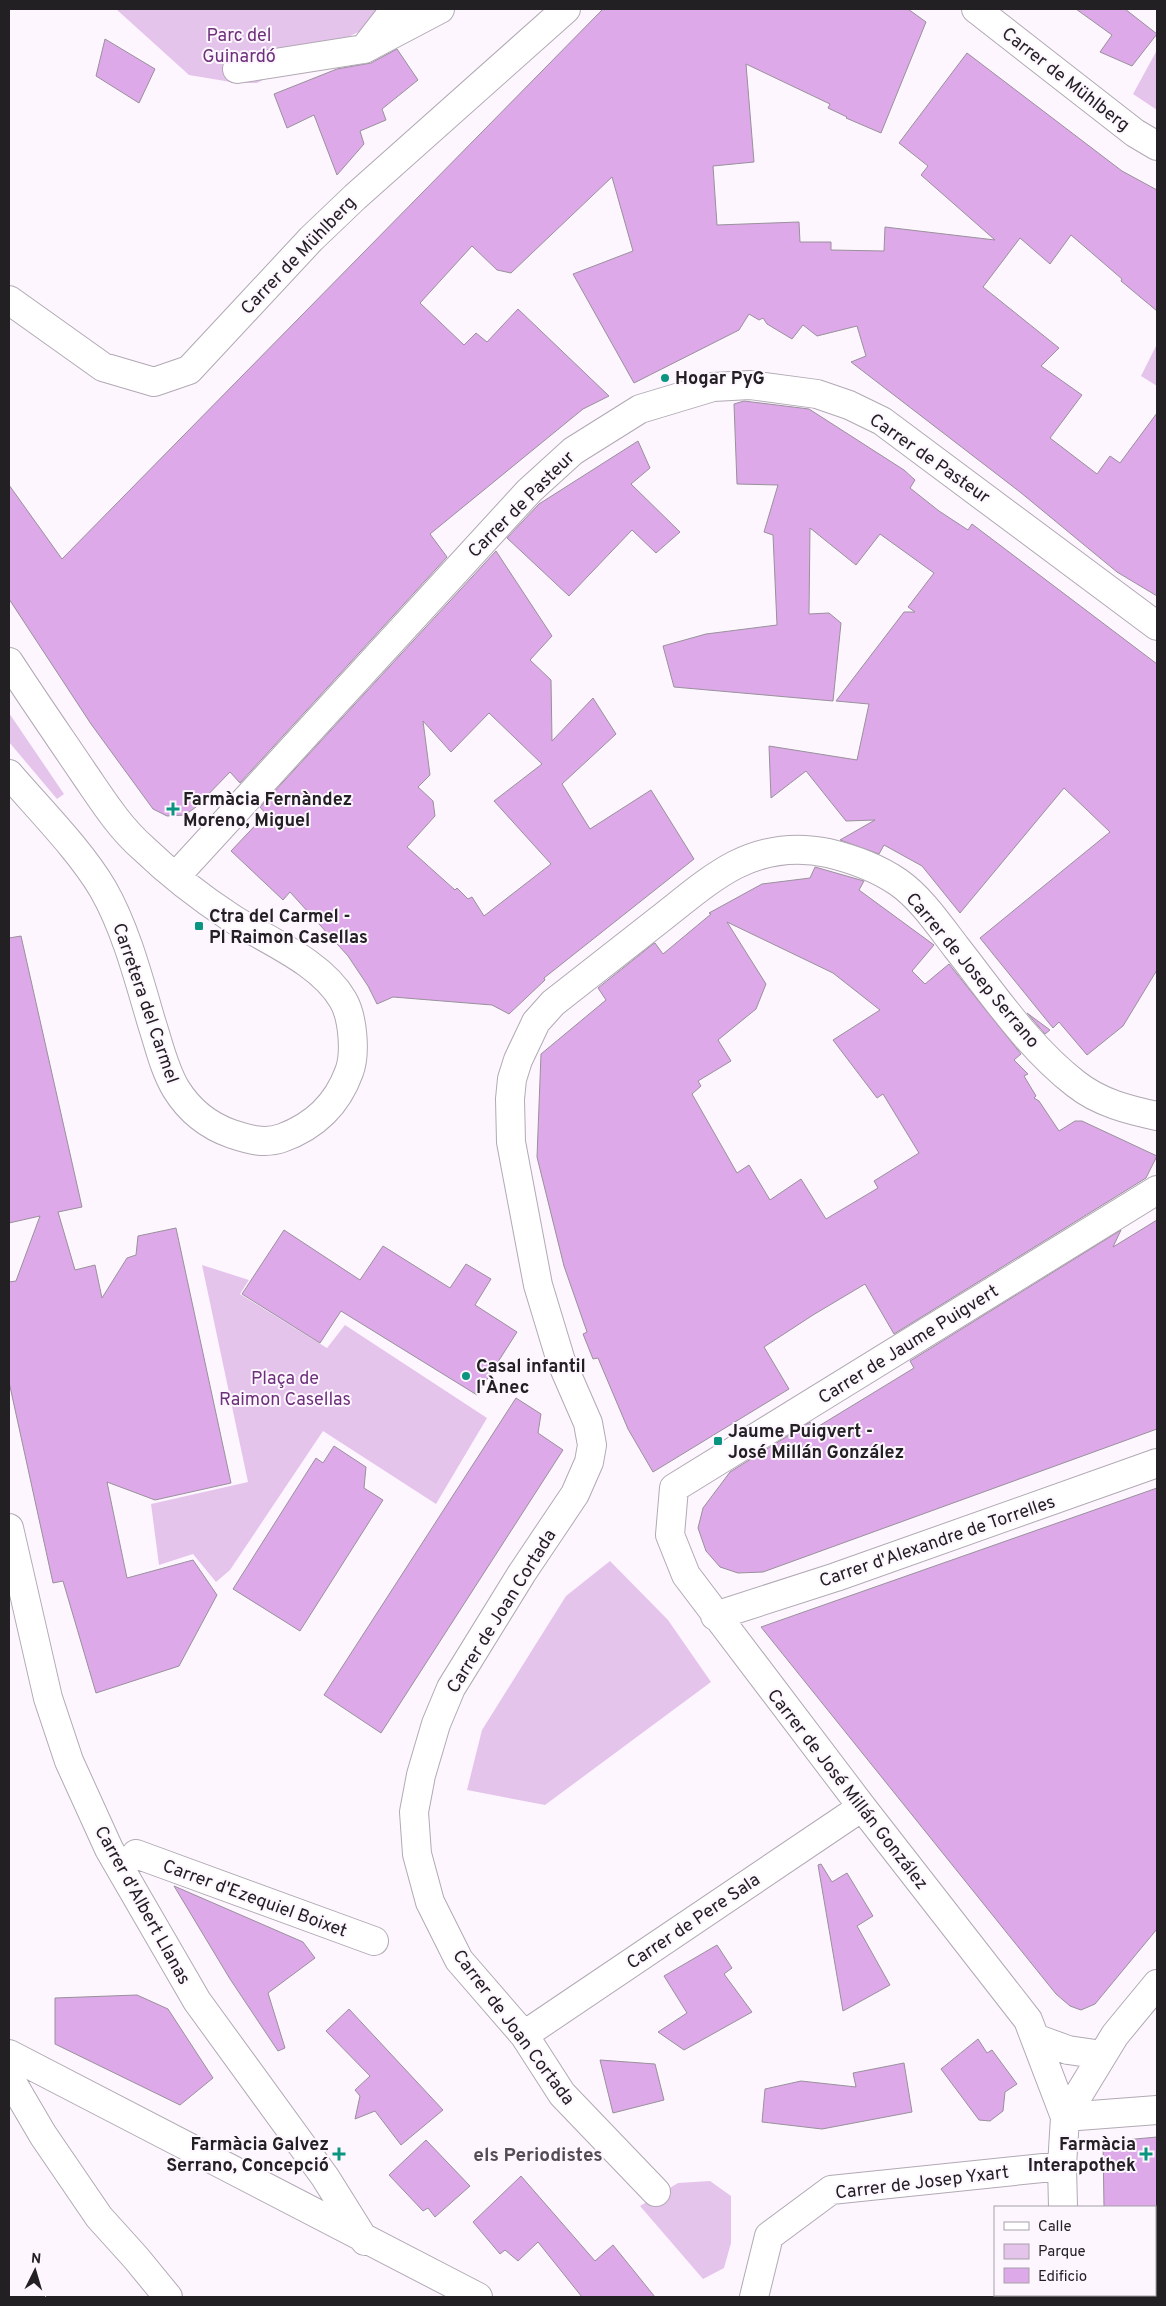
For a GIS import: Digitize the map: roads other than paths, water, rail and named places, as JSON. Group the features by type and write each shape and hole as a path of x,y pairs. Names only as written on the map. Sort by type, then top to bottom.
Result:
{"street":[{"path":"364,49 395,9"},
{"path":"236,69 364,49 440,9"},
{"name":"Carrer de Mühlberg","path":"9,300 103,367 154,382 189,370 311,239 355,197 566,9"},
{"name":"Carrer de Mühlberg","path":"976,9 1135,133 1157,146"},
{"name":"Carrer de Pasteur","path":"176,876 529,490 573,451 640,409 713,388 750,385 817,394 849,405 882,421 1157,626"},
{"name":"Carretera del Carmel","path":"9,662 116,820 142,847 212,904 319,973 344,1000 353,1042 352,1064 344,1088 332,1105 316,1121 294,1133 269,1142 247,1139 218,1129 192,1110 175,1088 163,1059 119,924 103,888 77,854 9,774"},
{"name":"Carrer de Josep Serrano","path":"589,1462 592,1445 588,1423 561,1361 538,1285 528,1240 511,1142 510,1099 512,1079 518,1060 536,1022 553,1003 706,883 734,865 762,854 788,849 814,850 846,857 877,869 899,883 932,916 1020,1027 1049,1059 1077,1085 1101,1100 1157,1116"},
{"name":"Carrer de Jaume Puigvert","path":"670,1534 674,1488 1157,1190"},
{"name":"Carrer de Joan Cortada","path":"589,1462 575,1494 451,1688 436,1724 421,1774 414,1812 417,1854 430,1902 459,1960 524,2035 562,2094 656,2192"},
{"name":"Carrer d'Alexandre de Torrelles","path":"715,1616 836,1577 1157,1463"},
{"name":"Carrer d'Albert Llanas","path":"9,1528 48,1698 69,1761 109,1849 197,2001 325,2177 365,2240"},
{"name":"Carrer de José Millán González","path":"670,1534 686,1575 715,1616 1028,2020 1065,2117"},
{"name":"Carrer de Pere Sala","path":"524,2035 862,1807"},
{"name":"Carrer d'Ezequiel Boixet","path":"136,1854 374,1941"},
{"path":"1062,2206 1065,2117 1115,2034 1157,1984"},
{"path":"1035,2038 1068,2050 1102,2055"},
{"path":"9,2054 478,2297"},
{"path":"9,2077 44,2135 99,2217 168,2297"},
{"path":"1065,2117 1157,2110"},
{"name":"Carrer de Josep Yxart","path":"754,2297 769,2236 831,2190 1062,2166"}],"place":[{"name":"Hogar PyG","path":"665,378"},
{"name":"Farmàcia Fernàndez Moreno, Miguel","path":"173,809"},
{"name":"Ctra del Carmel - Pl Raimon Casellas","path":"199,926"},
{"name":"Casal infantil l'Ànec","path":"466,1376"},
{"name":"Jaume Puigvert - José Millán González","path":"718,1441"},
{"name":"Farmàcia Galvez Serrano, Concepció","path":"339,2154"},
{"name":"Farmàcia Interapothek","path":"1146,2154"}],"district":[{"name":"els Periodistes","path":"538,2154"}],"park label":[{"name":"Parc del Guinardó","path":"239,45"},
{"name":"Plaça de Raimon Casellas","path":"285,1388"}]}
